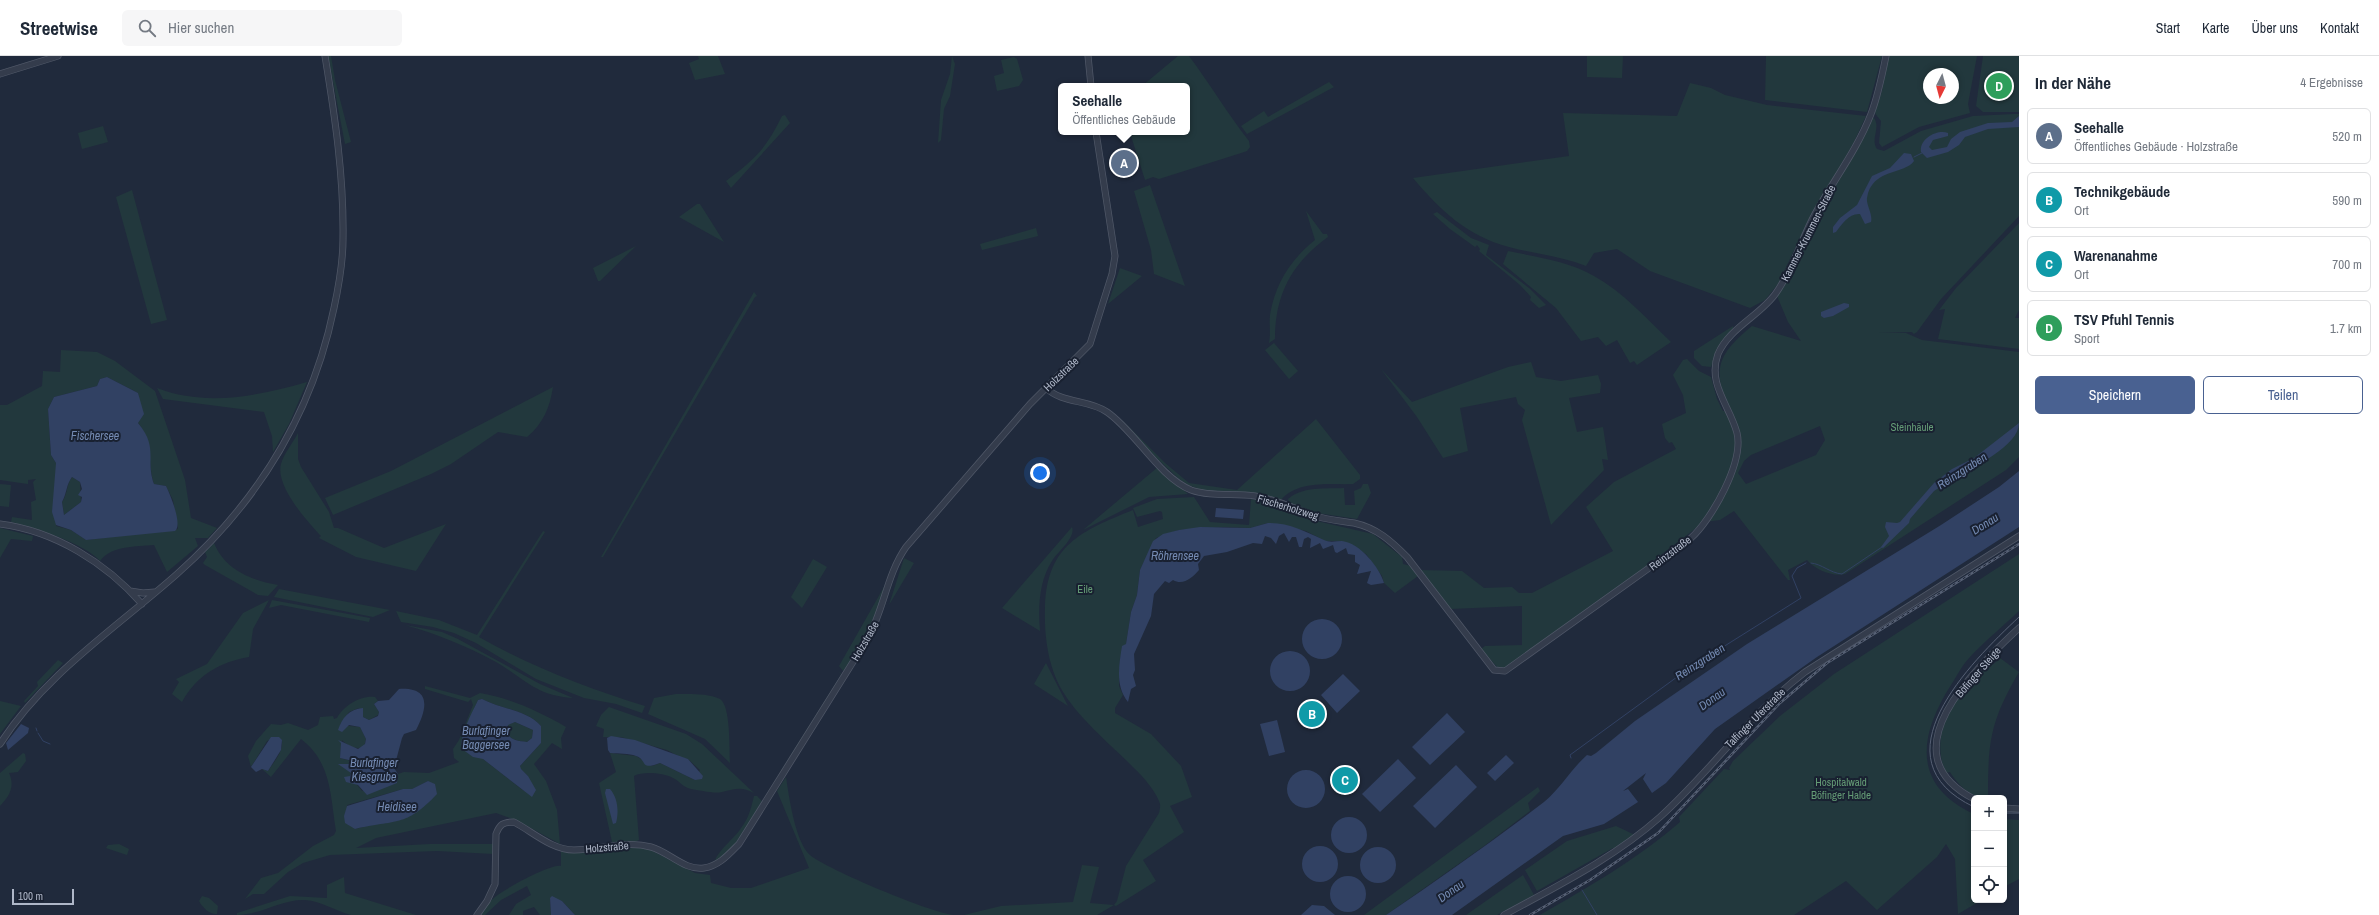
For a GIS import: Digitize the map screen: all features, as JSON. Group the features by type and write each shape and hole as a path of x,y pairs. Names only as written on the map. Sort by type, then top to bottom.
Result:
{"street":[{"path":"0,74 58,56"},
{"path":"0,744 8,731 56,677 157,592 218,534 246,502 276,460 301,413 318,367 330,328 340,279 343,241 340,155 325,56"},
{"path":"1088,56 1091,83"},
{"name":"Kammer-Krummen-Straße","path":"1715,372 1719,352 1724,344 1764,307 1786,276 1815,215 1856,146 1871,115 1886,56"},
{"name":"Holzstraße","path":"477,915 493,892 496,834 498,828 506,822 514,822 551,844 566,849 637,845 652,848 692,867 702,868 713,866 727,856 739,844 868,638 880,614 895,567 903,551 1046,388 1090,344 1115,264 1115,248 1103,188 1096,135"},
{"name":"Reinzstraße","path":"1500,672 1505,671 1582,618 1691,538 1707,521 1732,469 1738,449 1737,433 1720,393 1715,372"},
{"name":"Fischerholzweg","path":"1046,388 1054,395 1085,402 1106,411 1121,424 1135,440 1177,481 1193,491 1265,497 1318,517 1354,523 1374,530 1391,541 1407,557 1480,653 1494,670 1500,672"},
{"path":"0,524 40,533 73,548 102,567 130,591 142,604"},
{"name":"Talfinger Uferstraße","path":"1504,915 1573,877 1640,834 1689,789 1773,698 1805,672 2019,536"},
{"path":"130,591 143,593 157,592"},
{"name":"Böfinger Steige","path":"1971,798 1960,792 1943,773 1937,753 1938,734 1946,713 1960,691 2019,628"},
{"path":"2007,808 2019,809"}],"green space":[{"path":"328,56 331,56 335,80 351,142 345,144"},
{"path":"698,56 718,56 725,74 695,80 689,63 699,59"},
{"path":"952,56 955,64 950,96 944,109 941,140 938,143 941,100 950,74"},
{"path":"1178,56 1189,56 1249,141 1250,147 1247,151 1159,179 1153,177 1145,180 1132,135 1190,135 1190,83 1146,83"},
{"path":"1587,56 1623,56 1622,78 1587,77"},
{"path":"1766,56 1882,56 1867,112 1765,100"},
{"path":"1888,56 1977,56 1968,104 1970,113 1919,127 1882,147 1879,143 1881,121 1874,112 1882,91"},
{"path":"1983,56 2019,56 2019,112 1983,112 1976,106"},
{"path":"1014,57 1017,59 1023,80 1019,86 997,91 994,76 1004,73 1001,60"},
{"path":"1329,82 1334,87 1247,134 1241,126 1264,111 1268,117"},
{"path":"1690,83 1711,88 1725,95 1767,105 1866,116 1853,144 1799,240 1778,284 1765,300 1750,308 1650,271 1617,249 1594,253 1586,266 1494,242 1467,229 1455,220 1433,201 1413,178 1569,156 1563,113 1677,116"},
{"name":"Steinhäule","path":"2019,114 2019,216 1941,299 1917,332 1914,334 1912,332 1879,333 1906,333 1922,340 2019,352 2019,457 2006,470 1845,574 1840,575 1824,572 1810,564 1807,560 1788,570 1790,580 1788,580 1734,511 1720,520 1704,522 1631,578 1505,668 1497,667 1481,649 1485,646 1522,645 1522,606 1450,609 1421,570 1462,571 1484,588 1512,587 1519,593 1532,593 1613,551 1586,507 1614,482 1676,449 1672,442 1669,443 1665,438 1662,424 1686,413 1683,395 1673,375 1683,360 1687,359 1699,371 1711,377 1717,399 1723,411 1730,411 1721,384 1721,363 1725,354 1741,336 1752,326 1801,341 1788,322 1777,296 1810,230 1872,118 1874,118 1876,122 1875,145 1877,149 1884,151 1921,131 1973,116","holes":["1820,426 1825,440 1816,455 1746,484 1738,473 1744,461 1751,455"]},
{"path":"785,115 790,123 731,188 726,181 759,153 782,116"},
{"path":"103,126 108,142 82,149 78,133"},
{"path":"1150,185 1185,286 1154,274 1151,250 1134,191"},
{"path":"132,190 167,320 151,324 116,197"},
{"path":"697,204 700,204 724,242 679,217"},
{"path":"1306,211 1323,234 1327,234 1328,237 1315,247 1295,269 1288,281 1278,308 1275,339 1269,343 1272,304 1280,283 1285,273 1299,255 1315,240"},
{"path":"1437,212 1471,238 1489,245 1486,255 1529,288 1546,305 1539,308 1530,300 1531,297 1520,285 1479,251 1480,249 1477,245 1475,247 1450,229 1433,214"},
{"path":"2019,223 2019,310 2015,318 2019,318 2019,349 1938,339 1945,309 1939,310 1956,288"},
{"path":"1036,228 1038,236 982,250 980,244"},
{"path":"636,246 600,281 598,281 593,268"},
{"path":"1508,251 1563,263 1584,271 1605,282 1644,315 1671,342 1637,365 1634,361 1630,363 1617,340 1606,346 1598,337 1581,341 1556,308 1503,264"},
{"path":"1120,268 1142,276 1108,304"},
{"path":"754,292 757,296 755,297 603,557 601,557"},
{"path":"1733,326 1734,330 1719,347 1711,367 1702,366 1694,358 1694,351"},
{"path":"1274,343 1298,371 1289,379 1265,350"},
{"path":"61,350 97,352 115,361 155,391 185,480 191,518 217,528 208,538 195,538 198,546 167,572 154,545 118,549 105,556 100,561 83,548 58,537 11,522 12,517 32,520 31,502 36,500 33,482 36,479 28,480 28,484 0,480 0,405 7,405 42,386 43,371 60,372","holes":["107,377 138,393 140,416 138,423 143,430 148,445 154,484 166,486 173,500 178,529 86,540 71,530 56,526 56,463 51,455 48,409 54,397 97,386 100,379"]},
{"path":"1531,362 1536,377 1561,381 1598,375 1601,384 1600,393 1569,398 1577,432 1603,427 1608,460 1602,459 1604,470 1551,525 1522,420 1525,410 1518,404 1516,397 1460,408 1468,451 1443,458 1417,417 1381,369 1412,402 1508,367"},
{"path":"307,382 289,424 273,452 272,436 264,412 163,399 157,388 176,394 213,398 270,392"},
{"path":"553,387 545,415 533,432 527,437 498,432 451,464 431,474 333,515 325,498 391,471"},
{"path":"1120,418 1165,463 1189,483 1237,490 1316,419 1360,475 1360,479 1353,484 1305,486 1296,489 1281,500 1252,493 1202,490 1188,485 1179,479 1153,455"},
{"path":"298,433 298,459 301,467 329,512 334,528 338,528 384,548 446,524 416,571 356,557 319,538 321,536 308,522 287,492 280,473 282,460"},
{"path":"1158,467 1188,494 1149,497 1083,530"},
{"path":"72,477 80,482 81,502 64,515 62,502"},
{"path":"0,484 11,485 9,507 0,506"},
{"path":"1363,484 1368,484 1371,493 1357,519 1317,513 1289,503 1288,499 1307,490 1344,488 1345,505 1355,505 1354,491 1361,488"},
{"name":"Eile","path":"1194,497 1210,522 1249,525 1251,499 1279,505 1312,520 1373,534 1402,557 1403,564 1411,566 1418,576 1395,593 1384,583 1382,576 1366,554 1341,541 1325,541 1306,531 1268,523 1250,528 1225,527 1179,530 1156,538 1140,570 1137,595 1131,612 1126,644 1120,658 1119,686 1123,695 1115,708 1115,713 1151,734 1181,766 1192,797 1170,806 1184,832 1143,860 1156,881 1116,906 1114,905 1117,901 1126,866 1159,813 1160,804 1153,790 1145,780 1078,712 1059,685 1051,663 1046,641 1045,607 1047,586 1052,569 1060,555 1070,543 1083,534 1098,525 1133,510 1138,527 1163,519 1162,512 1160,511 1137,517 1133,508 1157,499"},
{"path":"1072,527 1069,540 1054,557 1044,577 1039,604 1040,631 1002,608"},
{"path":"0,528 33,536 32,541 11,539 0,558"},
{"path":"543,531 545,532 479,637 519,658 560,676 645,706 642,713 616,704 584,698 536,679 476,643 454,633 433,627 401,622 396,611 439,620 477,635"},
{"path":"214,543 225,560 232,567 249,577 278,585 268,596 258,595 205,565 203,563 207,557 205,552"},
{"name":"Hospitalwald Böfinger Halde","path":"2019,554 2019,611 1964,663 1940,704 1932,722 1928,740 1927,757 1931,774 1939,789 1954,802 1971,812 1971,903 1977,903 1958,914 1955,859 1946,844 1937,857 1877,910 1846,881 1794,915 1540,915 1612,872 1663,836 1680,822 1679,817 1724,769 1730,770 1729,768 1733,761 1780,716 1834,674"},
{"path":"904,558 914,563 889,605"},
{"path":"813,559 827,567 802,608 791,597"},
{"path":"888,580 866,637 850,665 843,671 839,666"},
{"path":"279,589 390,610 373,617 274,597"},
{"path":"269,600 253,629 249,657 228,662 210,671 195,684 182,702 172,694 179,682 176,679 207,664 243,613"},
{"path":"272,600 370,618 369,622 281,605 269,608"},
{"path":"405,625 442,632 458,639 540,684 573,698 549,694 532,686 506,668 474,651 440,636"},
{"path":"2000,658 2019,672 2009,689 1996,719 1990,746 1988,795 1974,795 1961,786 1950,772 1946,773 1940,747 1942,734 1945,721 1958,697 1976,676"},
{"path":"58,660 63,663 25,703 24,701 38,686 37,682"},
{"path":"1046,663 1068,706 1034,684"},
{"path":"839,671 842,675 766,794 841,675"},
{"path":"425,686 470,698 480,693 491,695 524,706 566,727 561,738 562,749 552,743 534,764 546,781 557,810 560,844 518,821 496,813 376,838 356,848 430,844 493,844 493,854 437,851 330,855 303,863 288,872 264,894 253,894 245,899 261,878 278,873 313,846 334,835 336,831 328,780 319,758 311,748 301,739 271,777 262,769 268,771 280,753 282,741 278,737 267,741 251,767 248,756 256,741 271,724 281,725 288,723 308,730 318,725 320,717 333,716 334,719 337,718 344,709 353,702 364,698 375,697 378,701 374,704 379,712 378,715 369,720 363,717 359,708 349,712 340,725 360,727 366,739 364,747 358,748 349,746 342,740 340,758 355,762 355,764 349,765 351,773 350,776 362,791 398,779 398,774 404,772 429,773 459,762 454,758 453,749 459,740 473,705 471,699 468,702 425,689","holes":["482,699 529,716 541,726 541,743 520,766 520,769 528,776 524,791 483,759 466,728 478,700","428,781 431,800 423,806 394,819 355,829 347,805 403,789 412,789"]},
{"path":"676,694 698,694 710,696 720,699 724,703 728,719 730,763 705,739 648,714 654,698"},
{"path":"0,701 21,706 0,734"},
{"path":"609,707 686,734 702,744 754,793 742,789 706,792 688,788 669,776 653,773 638,774 634,776 639,840 635,842 612,842 599,783 616,772 610,753 636,756 652,766 660,763 695,780 700,770 688,759 680,757 667,750 621,737 603,737 604,729 596,726 601,715"},
{"path":"515,722 533,730 532,738 527,742 515,740 509,736 507,729 508,724"},
{"path":"23,753 25,754 26,761 18,772 9,773 12,782 9,795 0,806 0,773"},
{"path":"786,777 791,807 800,840 810,855 836,870 880,890 925,907 954,915 575,915 562,901 550,898 551,915 540,915 534,907 523,911 523,915 509,915 516,904 531,895 527,886 501,900 485,915 480,915 492,900 507,889 538,873 556,866 561,866 561,851 626,846 647,848 695,873 710,875 711,883 731,888 751,888 809,868 777,791"},
{"path":"1538,787 1540,791 1528,803 1530,811 1484,846 1386,915 1364,915"},
{"path":"754,796 757,796 762,801 753,818 730,849 715,862 718,854 738,832 746,820"},
{"path":"2007,819 2019,820 2019,879 2007,885"},
{"path":"1616,826 1635,835 1615,850 1613,848 1537,891 1525,870 1567,841"},
{"path":"119,844 129,849 127,855 106,848 108,845"},
{"path":"1082,865 1099,867 1090,903 1114,905 1097,915 964,915 1001,906 1073,902"},
{"path":"1523,875 1534,895 1497,915 1466,915"},
{"path":"344,877 345,893 416,915 351,915 317,902 296,900 254,913 237,915 237,913 290,896 327,898 327,885"},
{"path":"202,896 209,898 218,906 217,914 209,912 202,906 199,901"}],"water":[{"path":"2019,116 2019,127 1988,129 1965,137 1959,145 1948,152 1927,158 1921,152 1921,147 1926,139 1939,132 1948,133 1948,136 1933,140 1929,147 1932,150 1947,147 1951,139 1960,132 1988,123 2012,122"},
{"path":"1904,153 1911,154 1914,161 1903,168 1881,177 1870,188 1867,201 1871,222 1865,224 1860,214 1852,215 1836,232 1833,233 1833,227 1840,218 1857,205 1872,176 1890,168"},
{"path":"1844,303 1849,304 1849,307 1833,316 1824,318 1821,316 1821,312"},
{"name":"Fischersee","path":"107,377 138,393 144,414 138,423 148,440 150,447 154,484 166,486 177,516 178,523 175,531 86,540 71,530 56,525 52,512 56,463 51,455 48,409 54,397 97,386 100,379","holes":["72,477 80,482 82,489 78,495 82,497 81,502 64,515 62,502 70,480"]},
{"path":"2019,423 2017,432 2003,448 1955,481 1951,480 1934,491 1910,519 1909,523 1883,548 1881,547 1889,536 1885,527 1886,522 1900,522 1934,483 1952,469 1974,458"},
{"name":"Donau","path":"2019,471 2019,527 1817,657 1715,729 1666,783 1652,793 1643,779 1646,773 1623,791 1628,789 1638,802 1604,824 1563,836 1452,915 1386,915 1466,860 1544,802 1556,791 1587,755 1591,756 1596,753 1635,721 1747,644 1941,525 1999,487"},
{"path":"1216,508 1244,510 1243,519 1215,517"},
{"name":"Röhrensee","path":"1268,523 1283,524 1326,541 1342,541 1356,546 1374,564 1384,583 1371,585 1367,583 1371,571 1357,574 1360,565 1355,562 1355,555 1348,554 1346,548 1337,553 1335,552 1333,545 1323,549 1320,543 1310,548 1311,539 1308,537 1304,539 1302,547 1299,547 1296,537 1292,537 1289,542 1284,533 1279,536 1276,544 1271,538 1265,536 1262,544 1253,543 1227,552 1204,556 1198,564 1199,570 1193,576 1184,582 1177,582 1173,580 1169,583 1165,581 1154,594 1151,616 1134,654 1135,670 1133,675 1136,686 1131,689 1128,702 1121,689 1119,675 1122,646 1126,644 1131,612 1137,595 1140,570 1153,541 1163,534 1179,530 1200,527 1250,528"},
{"path":"1326,619 1333,622 1339,628 1342,639 1341,647 1333,656 1326,659 1318,659 1311,656 1303,647 1302,635 1305,628 1314,620"},
{"path":"1294,651 1301,654 1307,660 1310,671 1309,679 1301,688 1294,691 1286,691 1279,688 1271,679 1270,667 1273,660 1282,652"},
{"path":"1343,674 1360,691 1337,713 1321,695"},
{"name":"Burlafinger Kiesgrube","path":"399,689 410,689 422,696 424,701 423,714 416,730 404,734 402,738 394,768 398,774 397,783 367,795 358,785 346,782 344,777 350,776 351,773 338,764 355,764 353,761 340,758 341,743 338,740 358,749 365,744 366,739 360,727 349,725 342,732 338,730 344,718 354,710 363,708 363,717 369,720 378,716 379,712 374,704 378,701 389,700"},
{"name":"Burlafinger Baggersee","path":"482,699 529,716 541,726 541,743 520,766 536,790 532,797 483,759 473,757 462,749 462,738 478,700","holes":["515,722 533,730 532,738 527,742 515,740 509,736 507,730 508,725"]},
{"path":"1447,713 1465,732 1430,765 1412,747"},
{"path":"1277,720 1285,752 1269,756 1260,724"},
{"path":"21,724 29,728 28,733 8,750 6,743"},
{"path":"611,736 635,740 688,759 703,776 702,779 695,780 660,763 649,766 646,765 640,758 633,755 610,753 608,750 607,738"},
{"path":"271,737 279,737 282,740 281,750 268,771 262,769 256,772 251,767"},
{"path":"1506,755 1514,763 1495,781 1487,773"},
{"path":"1398,759 1416,778 1380,812 1362,794"},
{"path":"1456,765 1477,787 1435,828 1413,806"},
{"path":"1302,770 1310,770 1317,773 1322,778 1325,789 1322,800 1317,805 1310,808 1302,808 1295,805 1290,800 1287,793 1287,785 1290,778 1295,773"},
{"name":"Heidisee","path":"428,781 435,784 437,794 426,805 408,817 355,829 345,823 344,816 347,806 403,789 412,789"},
{"path":"606,789 610,789 613,793 617,805 616,823 613,824 605,793"},
{"path":"1353,817 1362,822 1366,828 1366,842 1362,848 1353,853 1345,853 1336,848 1332,842 1331,831 1336,822 1342,818"},
{"path":"1324,846 1333,851 1337,857 1337,871 1333,877 1324,882 1316,882 1307,877 1303,871 1302,860 1307,851 1313,847"},
{"path":"1382,847 1391,852 1395,858 1395,872 1391,878 1382,883 1374,883 1365,878 1361,872 1360,861 1365,852 1371,848"},
{"path":"1352,876 1361,881 1365,887 1365,901 1361,907 1352,912 1344,912 1335,907 1331,901 1330,890 1335,881 1341,877"},
{"path":"552,896 562,901 575,915 551,915 550,898"},
{"path":"1312,905 1324,906 1335,915 1301,915"}],"waterway":[{"path":"1914,157 1922,153"},
{"name":"Reinzgraben","path":"1811,563 1842,574 1882,547"},
{"name":"Reinzgraben","path":"1571,758 1570,755 1688,669 1801,598 1792,576 1797,568 1806,563"},
{"path":"38,733 43,741 50,744"},
{"path":"1582,890 1597,915"}],"tram line":[{"path":"1971,805 1945,787 1932,764 1931,738 1940,711 1957,685 1977,659 2019,617"},
{"path":"2007,813 2019,813"}],"railway":[{"path":"1530,915 1590,880 1658,833 1780,703 1827,663 2019,544"}],"place":[{"name":"TSV Pfuhl Tennis","path":"1999,86"},
{"name":"Seehalle","path":"1124,163"},
{"name":"Technikgebäude","path":"1312,714"},
{"name":"Warenanahme","path":"1345,780"}]}
